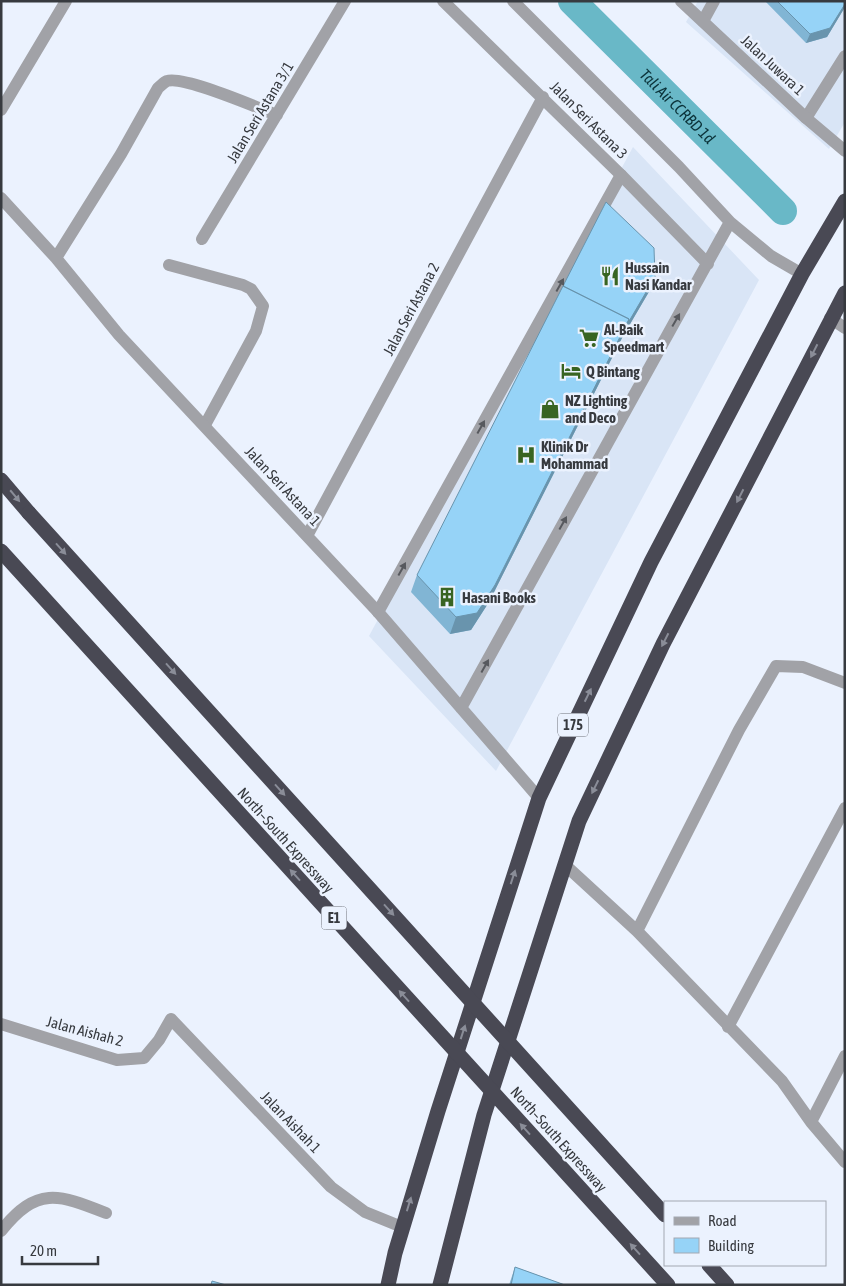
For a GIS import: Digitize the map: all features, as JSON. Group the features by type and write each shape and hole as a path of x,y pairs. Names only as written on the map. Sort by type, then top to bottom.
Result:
{"highway":[{"name":"175","path":"388,1285 402,1227 539,798 651,562 802,274 845,200"},
{"path":"440,1285 484,1115 579,821 663,644 830,318 845,293"},
{"name":"North–South Expressway","path":"1,480 664,1214"},
{"name":"North–South Expressway","path":"1,551 668,1285"},
{"path":"710,1266 728,1285"}],"street":[{"path":"1,110 66,1"},
{"name":"Jalan Seri Astana 3/1","path":"202,239 345,1"},
{"name":"Jalan Seri Astana 3","path":"444,1 622,175 708,264"},
{"path":"514,1 679,167 730,222 771,256 802,274"},
{"name":"Jalan Juwara 1","path":"681,1 806,118 845,151"},
{"path":"703,21 714,1"},
{"path":"806,118 845,56"},
{"path":"56,258 121,154 158,88 168,81 181,80 277,115"},
{"name":"Jalan Seri Astana 2","path":"307,536 543,97"},
{"path":"378,612 622,175"},
{"name":"Jalan Seri Astana 1","path":"1,198 56,258 119,334 378,612 539,798"},
{"path":"461,708 730,222"},
{"path":"169,265 243,285 251,289 263,306 256,331 204,425"},
{"path":"830,318 845,328"},
{"path":"637,931 738,730 776,666 803,667 845,683"},
{"path":"728,1027 845,808"},
{"path":"564,864 637,931 782,1081 845,1162"},
{"name":"Jalan Aishah 1","path":"171,1019 331,1187 365,1212 402,1227"},
{"name":"Jalan Aishah 2","path":"1,1024 117,1060 144,1058 159,1040 171,1019"},
{"path":"812,1122 845,1056"},
{"path":"1,1231 17,1211 37,1200 56,1196 70,1198 106,1213"}],"shaded area":[{"path":"698,1 845,1 845,122 829,149 686,22"},
{"path":"633,147 759,280 496,771 369,636"}],"building":[{"path":"777,1 845,1 845,4 830,28 810,34"},
{"name":"Hussain Nasi Kandar","path":"606,202 654,248 655,277 628,323 629,319 563,286"},
{"path":"563,286 629,319 495,585 477,613 456,617 417,575"},
{"path":"515,1267 565,1285 511,1285"},
{"path":"212,1281 226,1285 211,1285"}],"waterway":[{"name":"Tali Air CCRBD 1d","path":"572,1 783,211"}],"place":[{"name":"Hussain Nasi Kandar","path":"610,276"},
{"name":"Al-Baik Speedmart","path":"589,338"},
{"name":"Q Bintang","path":"571,371"},
{"name":"NZ Lighting and Deco","path":"550,409"},
{"name":"Klinik Dr Mohammad","path":"526,455"},
{"name":"Hasani Books","path":"447,597"}]}
